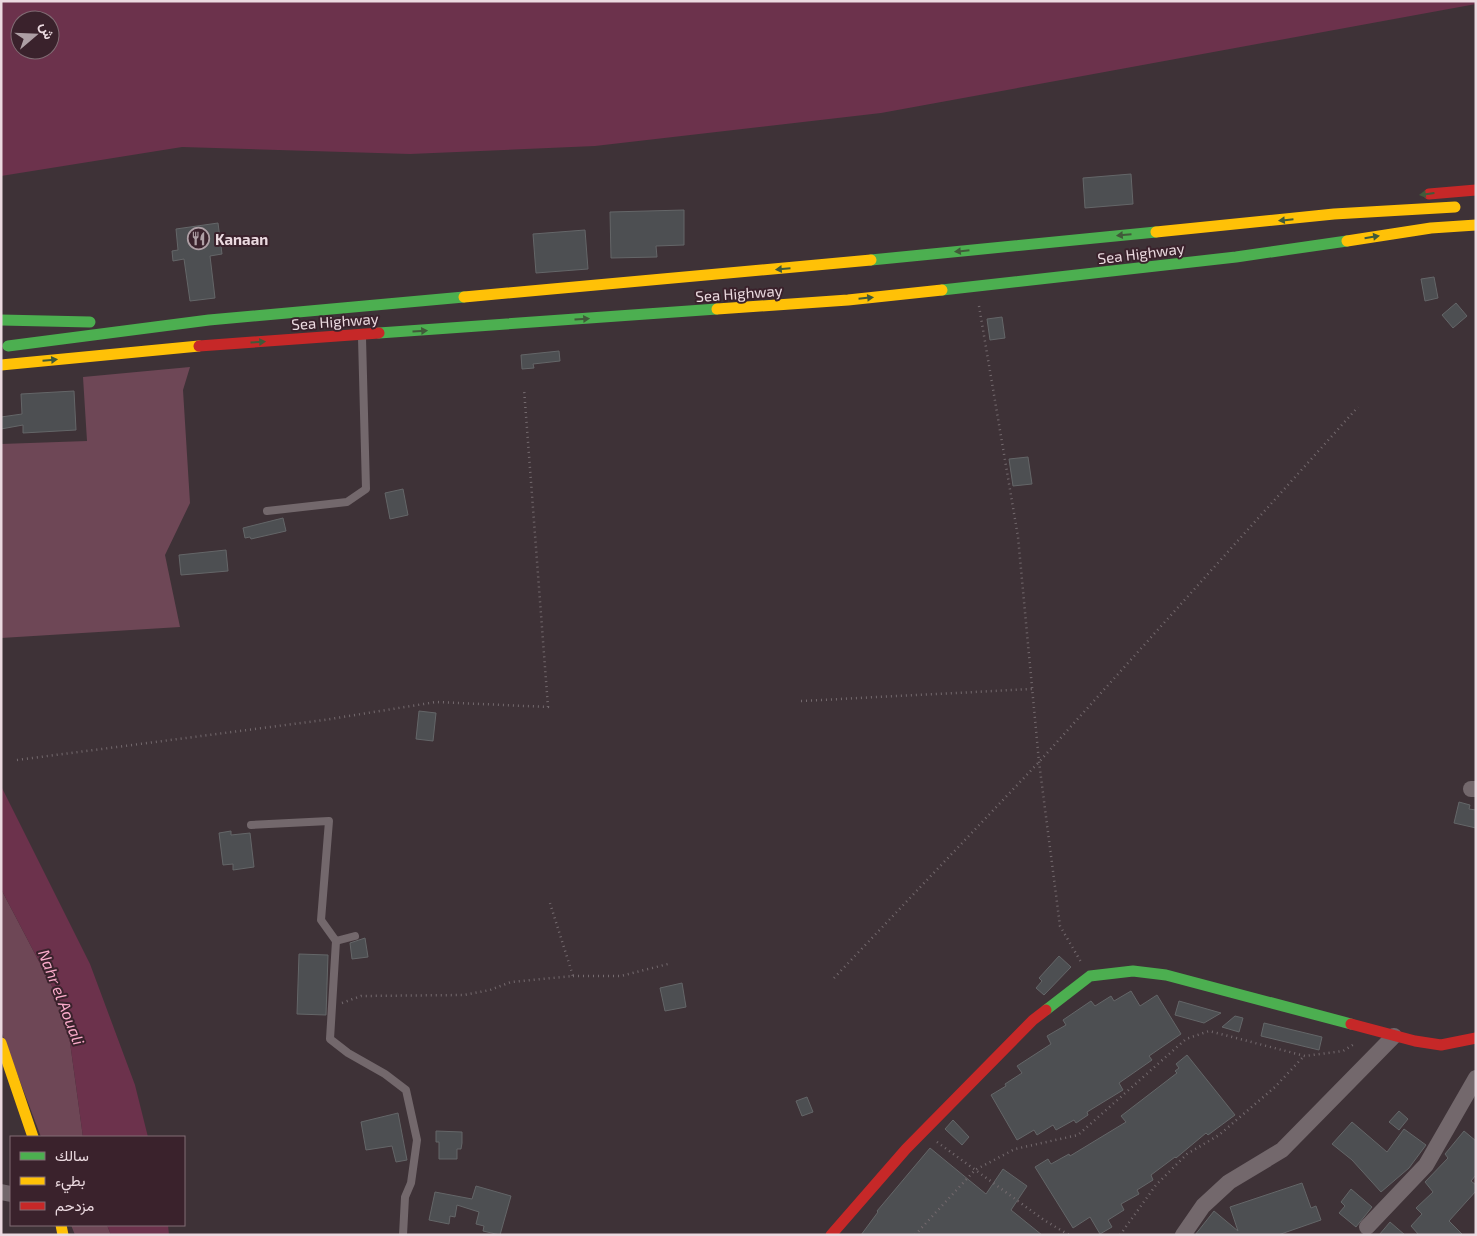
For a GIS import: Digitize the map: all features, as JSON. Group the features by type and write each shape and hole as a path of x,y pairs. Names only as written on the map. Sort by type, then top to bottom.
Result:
{"main road":[{"path":"1418,196 1476,190"},
{"path":"1334,214 1402,198"},
{"name":"Sea Highway","path":"1,364 209,332 808,277 837,268 1334,214 1466,206"},
{"name":"Sea Highway","path":"179,324 209,332 362,335 805,304 976,288 1307,248 1431,228 1476,225"},
{"path":"1307,248 1365,250"},
{"path":"805,304 808,277"},
{"path":"834,286 839,301"},
{"path":"1,320 179,324"},
{"path":"1,347 179,324"},
{"path":"831,1235 906,1149 924,1133 1033,1020 1090,976 1133,971 1166,975 1394,1036 1442,1045 1476,1038"},
{"path":"1,1044 33,1136"}],"street":[{"path":"1183,1235 1203,1206 1222,1188 1282,1150 1394,1036"},
{"path":"1367,1227 1426,1164 1476,1078"}],"lane":[{"path":"267,511 348,502 366,489 362,335"},
{"path":"251,825 329,821 321,920 336,941 334,1002 330,1019 330,1039 348,1053 386,1074 406,1090 417,1140 411,1183 405,1197 403,1235"},
{"path":"336,941 355,936"}],"path":[{"path":"976,288 1018,537 1039,762 1060,926 1072,949 1090,976"},
{"path":"17,760 324,720 436,702 548,707 524,389"},
{"path":"834,978 1039,762 1358,407"},
{"path":"801,701 1032,689"},
{"path":"549,900 573,976"},
{"path":"334,1002 344,1003 361,996 464,995 490,990 511,982 573,976 621,976 668,964"},
{"path":"915,1235 975,1170 1015,1149 1078,1136 1186,1039 1210,1031 1305,1056 1343,1052 1359,1041 1369,1029"},
{"path":"1120,1235 1156,1186 1187,1154 1219,1135 1268,1093 1305,1056"},
{"path":"924,1133 1044,1220 1069,1235"}],"shaded area":[{"path":"190,367 183,390 190,503 165,555 180,627 1,638 1,444 87,441 83,377"},
{"path":"1,889 66,1013 83,1136 41,1136 1,1031"},
{"path":"71,1226 107,1226 111,1235 75,1235"}],"water":[{"path":"1,1 1476,1 1476,4 881,113 595,146 410,154 182,147 1,176"},
{"name":"Nahr el Aouali","path":"1,786 90,964 135,1085 148,1136 83,1136 66,1013 1,889"},
{"path":"107,1226 168,1226 169,1235 111,1235"}],"building":[{"path":"1131,174 1133,204 1085,208 1083,178"},
{"path":"684,210 684,245 656,246 657,257 611,258 610,212"},
{"path":"218,223 222,254 210,256 215,298 190,301 184,259 173,261 172,251 178,250 176,229"},
{"path":"585,230 588,269 536,273 533,234"},
{"path":"1434,277 1438,298 1425,301 1421,279"},
{"path":"1456,303 1467,316 1453,328 1442,315"},
{"path":"1002,317 1005,338 990,340 987,319"},
{"path":"559,351 560,361 533,364 534,368 522,369 521,355"},
{"path":"74,391 76,430 23,433 23,425 1,429 1,417 22,414 21,394"},
{"path":"1028,457 1032,484 1013,486 1009,459"},
{"path":"403,489 408,515 390,519 385,493"},
{"path":"283,518 286,531 251,539 250,537 245,538 243,528"},
{"path":"226,550 228,571 181,575 179,555"},
{"path":"419,711 436,713 433,741 416,739"},
{"path":"1459,802 1470,805 1469,809 1476,810 1476,828 1454,823"},
{"path":"231,831 231,835 250,833 254,867 233,870 233,864 223,865 219,833"},
{"path":"365,938 368,957 352,959 350,943"},
{"path":"299,954 328,955 326,1015 297,1014"},
{"path":"1059,956 1071,967 1044,995 1036,988 1042,981 1039,978"},
{"path":"682,983 686,1007 665,1011 660,988"},
{"path":"1131,991 1140,1006 1157,995 1181,1034 1149,1056 1152,1060 1119,1083 1123,1090 1087,1112 1088,1115 1076,1123 1074,1120 1056,1130 1053,1125 1037,1135 1034,1130 1017,1140 991,1095 1022,1073 1017,1066 1051,1044 1047,1036 1066,1025 1063,1020 1091,1001 1095,1006 1111,996 1114,1001"},
{"path":"1179,1001 1221,1013 1204,1023 1175,1015"},
{"path":"1235,1016 1243,1018 1239,1032 1222,1027"},
{"path":"1264,1023 1322,1037 1319,1050 1261,1036"},
{"path":"1187,1055 1235,1115 1208,1135 1206,1133 1176,1158 1151,1175 1153,1180 1137,1190 1139,1194 1121,1204 1124,1210 1108,1220 1112,1227 1100,1234 1090,1217 1073,1228 1035,1167 1048,1159 1051,1164 1069,1154 1070,1156 1126,1122 1121,1116 1177,1073 1175,1071 1179,1068 1176,1064"},
{"path":"807,1097 813,1112 802,1116 796,1101"},
{"path":"1399,1111 1408,1119 1399,1130 1389,1122"},
{"path":"398,1113 407,1160 396,1162 392,1146 366,1150 361,1122"},
{"path":"953,1120 969,1137 962,1145 945,1129"},
{"path":"1352,1122 1387,1152 1404,1129 1426,1145 1409,1168 1381,1192 1352,1160 1332,1144"},
{"path":"436,1131 462,1132 461,1149 457,1149 457,1159 439,1159 439,1142 436,1142"},
{"path":"1464,1131 1476,1141 1476,1175 1471,1181 1476,1185 1476,1191 1449,1221 1463,1235 1419,1235 1411,1226 1422,1214 1416,1208 1433,1192 1425,1182 1448,1158 1445,1154"},
{"path":"930,1148 986,1194 1003,1169 1027,1186 1011,1210 1042,1235 861,1235 877,1211"},
{"path":"1302,1183 1311,1208 1316,1206 1321,1220 1278,1235 1195,1235 1214,1211 1238,1231 1230,1207"},
{"path":"476,1186 511,1196 500,1235 483,1231 484,1226 476,1224 479,1212 457,1205 455,1217 450,1216 449,1224 429,1220 435,1192 472,1199"},
{"path":"1351,1189 1372,1207 1356,1227 1339,1213 1345,1206 1341,1202"},
{"path":"1390,1222 1405,1235 1379,1235"}],"traffic: fast":[{"path":"871,260 1156,232"},
{"path":"942,290 1236,257 1347,241"},
{"path":"8,346 209,320 464,297"},
{"path":"379,333 717,309"},
{"path":"1,320 90,322"},
{"path":"1046,1010 1090,976 1133,971 1166,975 1351,1024"}],"traffic: slow":[{"path":"1156,232 1334,214 1455,207"},
{"path":"1347,241 1431,228 1476,225"},
{"path":"464,297 871,260"},
{"path":"717,309 848,300 942,290"},
{"path":"1,365 199,346"},
{"path":"1,1043 33,1136"},
{"path":"61,1226 63,1235"}],"traffic: jam":[{"path":"1429,194 1476,190"},
{"path":"199,346 379,333"},
{"path":"831,1235 906,1149 1033,1020 1046,1010"},
{"path":"1351,1024 1415,1041 1441,1045 1476,1038"}],"place":[{"name":"Kanaan","path":"199,239"}]}
